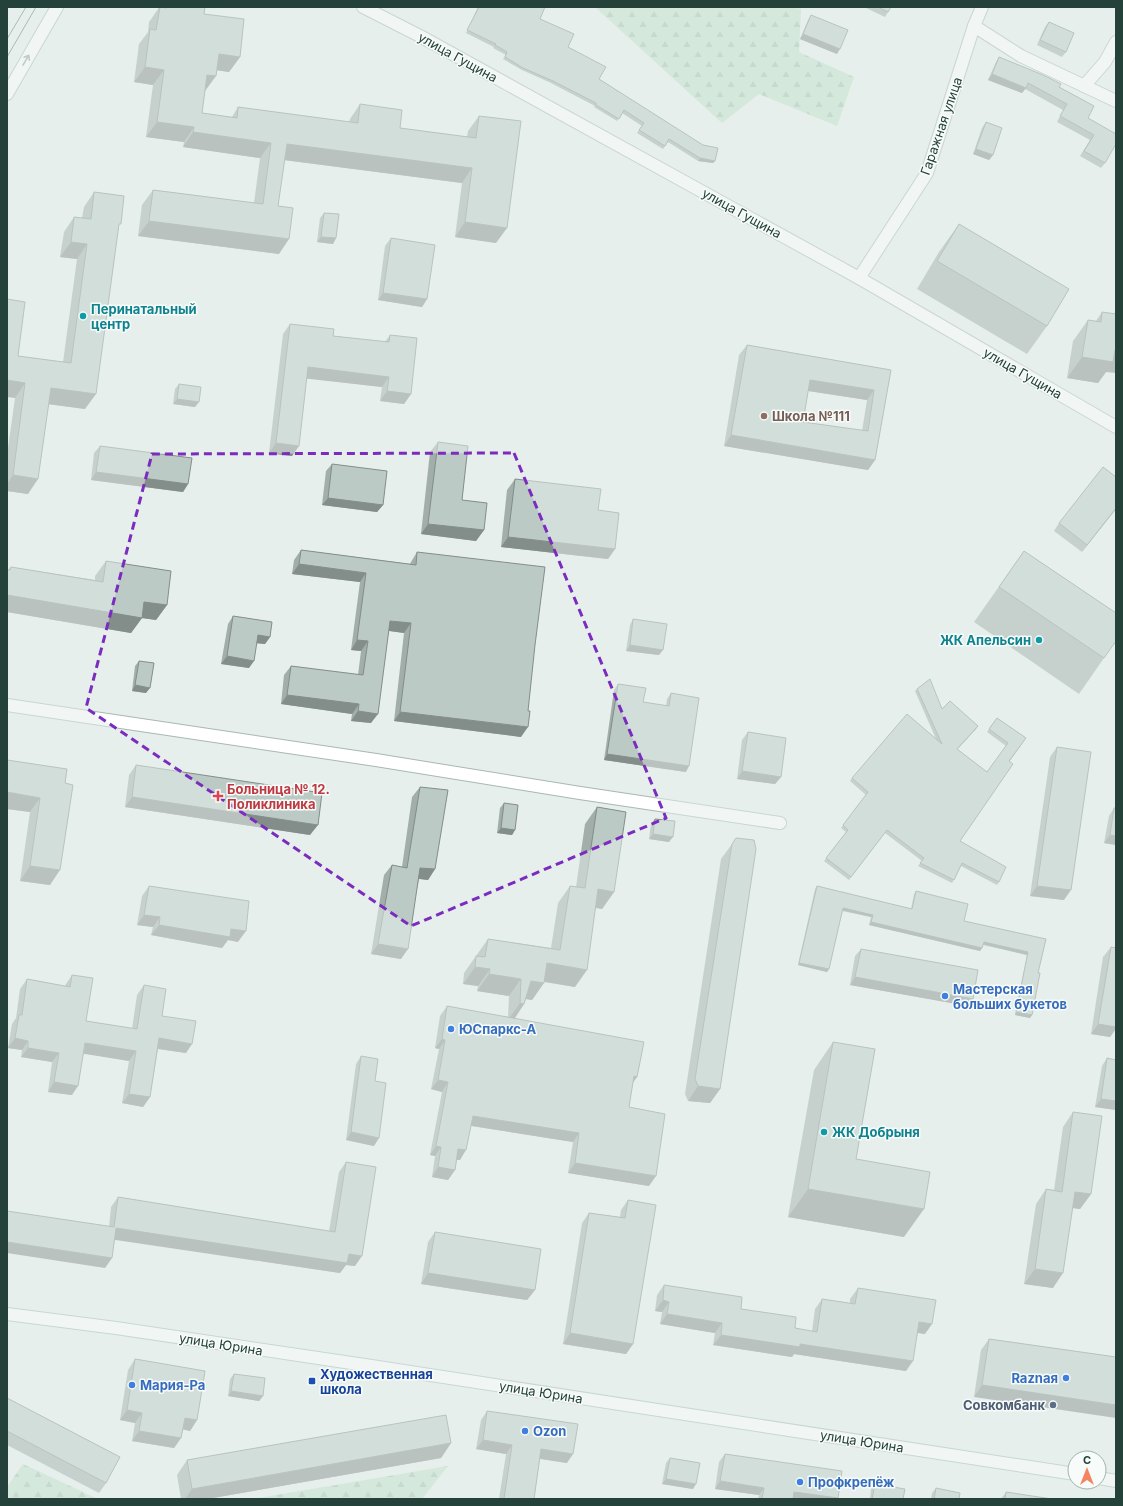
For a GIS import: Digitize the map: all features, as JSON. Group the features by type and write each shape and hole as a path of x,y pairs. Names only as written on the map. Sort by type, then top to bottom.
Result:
{"street":[{"path":"7,94 57,7"},
{"name":"улица Гущина","path":"363,7 420,36 858,278 1116,427"},
{"name":"Гаражная улица","path":"858,278 927,173 974,26 982,7"},
{"path":"974,26 1021,56 1116,101"},
{"path":"1084,86 1105,62 1116,42"},
{"path":"7,705 376,760 780,824"},
{"name":"улица Юрина","path":"7,1314 108,1327 365,1365 1067,1473"}],"highlighted area":[{"path":"514,453 666,818 411,926 86,708 152,454"}],"green space":[{"path":"595,7 792,7 801,9 799,52 854,77 837,126 759,94 722,123"},
{"path":"23,1464 98,1499 7,1499 7,1487"},
{"path":"448,1466 422,1499 253,1499"}],"building":[{"path":"160,7 205,7 204,14 244,19 240,57 219,54 216,76 207,75 202,113 237,118 238,107 358,123 360,104 402,110 400,128 476,138 479,116 521,121 507,228 465,222 472,168 287,144 278,206 293,208 289,239 149,221 153,190 263,204 271,143 193,132 194,127 157,122 164,70 145,67 150,29 156,30"},
{"path":"479,7 545,7 540,19 574,34 568,47 606,67 599,79 703,145 718,148 715,161 700,158 669,139 665,146 639,130 644,123 624,110 619,119 596,105 596,103 553,81 523,68 505,57 507,52 495,45 496,44 467,30"},
{"path":"878,7 891,7 888,12"},
{"path":"811,15 848,30 840,49 803,34"},
{"path":"1049,22 1074,33 1066,52 1040,40"},
{"path":"999,57 1061,84 1059,87 1094,106 1088,118 1116,134 1116,144 1105,163 1084,151 1094,135 1060,116 1067,104 1028,83 1026,88 992,74"},
{"path":"986,122 1002,128 993,155 976,149"},
{"path":"94,192 124,196 96,394 51,388 38,479 13,475 25,383 7,380 7,299 25,302 18,356 71,363 87,244 71,242 74,217 91,219"},
{"path":"324,213 339,214 336,238 321,237"},
{"path":"959,224 1069,289 1047,326 937,261"},
{"path":"391,238 435,245 427,299 383,293"},
{"path":"1102,312 1116,314 1116,350 1113,362 1082,357 1088,320 1101,322"},
{"path":"290,324 334,329 333,336 389,342 390,335 417,338 411,394 387,391 389,377 308,367 299,446 276,443"},
{"name":"Школа №111","path":"747,345 891,370 875,460 731,435","holes":["810,380 874,390 868,431 803,422"]},
{"path":"179,384 201,387 199,402 177,399"},
{"path":"438,442 468,446 462,500 487,503 484,530 428,524"},
{"path":"100,446 192,458 188,484 96,472"},
{"path":"332,464 387,471 383,505 328,498"},
{"path":"1103,467 1116,477 1116,508 1087,545 1059,523"},
{"path":"515,479 601,489 598,510 619,513 615,549 508,537"},
{"path":"301,550 416,565 417,552 545,567 535,645 528,711 530,711 528,727 400,712 411,623 390,621 378,714 358,711 359,704 287,695 291,666 363,675 368,641 357,640 366,573 299,564"},
{"path":"1024,551 1116,613 1116,641 1104,658 999,587"},
{"path":"106,561 171,571 167,605 144,602 142,618 7,595 7,570 10,570 11,567 103,582"},
{"path":"233,616 272,622 270,637 258,635 254,661 227,656"},
{"path":"633,619 667,624 663,650 630,645"},
{"path":"139,661 154,663 150,688 135,685"},
{"path":"930,679 942,709 950,701 978,726 957,749 987,772 1008,743 989,729 997,718 1026,738 1009,761 1013,764 960,841 1006,867 999,882 962,863 954,880 920,863 924,858 887,830 851,877 826,858 848,830 843,825 868,792 852,778 907,714 942,744 917,689"},
{"path":"618,684 646,688 643,702 669,706 671,693 699,698 689,766 607,754"},
{"path":"748,732 786,738 781,777 742,771"},
{"path":"1057,747 1091,752 1071,890 1037,886"},
{"path":"7,760 67,769 65,783 73,785 60,870 30,866 40,798 7,792"},
{"path":"136,765 322,793 318,825 132,797"},
{"path":"420,787 448,790 435,869 420,868 408,949 378,944 392,865 407,868"},
{"path":"504,803 518,805 515,830 501,828"},
{"path":"597,807 626,812 614,892 598,889 587,970 547,963 544,983 531,981 524,1004 520,1003 521,979 489,974 490,969 475,967 476,956 485,957 488,939 560,950 570,886 585,888"},
{"path":"1114,808 1116,808 1116,836 1110,835"},
{"path":"655,819 675,821 673,837 653,834"},
{"path":"736,838 754,840 756,849 720,1089 698,1086 695,1079 732,844"},
{"path":"149,886 249,901 246,931 231,929 230,937 159,925 160,917 144,915"},
{"path":"817,886 912,909 916,891 968,904 964,921 1046,939 1038,973 1040,973 1032,1015 1016,1012 1028,952 984,942 982,948 871,922 873,915 843,908 829,969 799,963"},
{"path":"1111,947 1116,948 1116,1027 1098,1024"},
{"path":"861,949 978,970 973,999 855,977"},
{"path":"72,975 93,978 86,1021 137,1029 144,985 166,989 162,1016 196,1021 192,1044 159,1038 150,1097 129,1094 136,1051 85,1043 78,1086 54,1082 59,1053 28,1048 28,1041 15,1038 19,1015 22,1015 27,979 70,987"},
{"path":"447,1006 644,1042 637,1077 634,1076 629,1107 665,1114 656,1176 575,1163 579,1133 473,1116 466,1150 458,1149 455,1170 438,1167 441,1147 436,1146 448,1082 438,1080 445,1040 442,1039"},
{"path":"833,1042 875,1049 856,1159 930,1172 924,1209 808,1189"},
{"path":"361,1056 378,1059 375,1081 386,1083 379,1138 351,1132"},
{"path":"1107,1058 1116,1060 1116,1101 1101,1099"},
{"path":"1073,1112 1102,1116 1091,1194 1075,1192 1063,1273 1035,1269 1046,1189 1062,1192"},
{"path":"346,1162 376,1167 362,1256 349,1254 347,1263 116,1228 112,1258 7,1242 7,1211 114,1227 118,1197 335,1232"},
{"path":"628,1200 656,1205 633,1344 570,1333 589,1213 625,1218"},
{"path":"435,1232 541,1249 535,1290 428,1273"},
{"path":"664,1285 742,1297 741,1309 796,1317 795,1328 817,1332 822,1299 855,1304 858,1288 936,1300 932,1324 919,1322 913,1361 800,1344 800,1347 721,1335 722,1323 667,1314 669,1302 663,1300"},
{"path":"989,1339 1116,1357 1116,1405 982,1385"},
{"path":"135,1359 205,1371 197,1420 185,1418 181,1438 139,1431 142,1413 127,1410"},
{"path":"234,1374 265,1378 263,1396 231,1391"},
{"path":"7,1398 120,1457 106,1483 7,1431"},
{"path":"487,1411 578,1424 573,1454 541,1449 534,1499 504,1499 512,1445 483,1440"},
{"path":"446,1415 451,1443 192,1489 187,1460"},
{"path":"725,1454 842,1471 838,1498 794,1492 793,1499 762,1499 764,1488 720,1481"},
{"path":"670,1458 700,1463 696,1484 666,1479"},
{"path":"875,1484 905,1489 903,1499 872,1499"},
{"path":"936,1488 960,1493 959,1499 934,1499"},
{"path":"1006,1492 1052,1499 1005,1499"}],"tram line":[{"path":"7,39 26,7"},
{"path":"7,57 36,7"}],"place":[{"name":"Перинатальный центр","path":"83,316"},
{"name":"Школа №111","path":"764,416"},
{"name":"ЖК Апельсин","path":"1039,640"},
{"name":"Больница № 12. Поликлиника","path":"218,796"},
{"name":"Мастерская больших букетов","path":"945,996"},
{"name":"ЮСпаркс-А","path":"451,1029"},
{"name":"ЖК Добрыня","path":"824,1132"},
{"name":"Raznaя","path":"1066,1378"},
{"name":"Художественная школа","path":"312,1381"},
{"name":"Мария-Ра","path":"132,1385"},
{"name":"Совкомбанк","path":"1053,1405"},
{"name":"Ozon","path":"525,1431"},
{"name":"Профкрепёж","path":"800,1482"}]}
